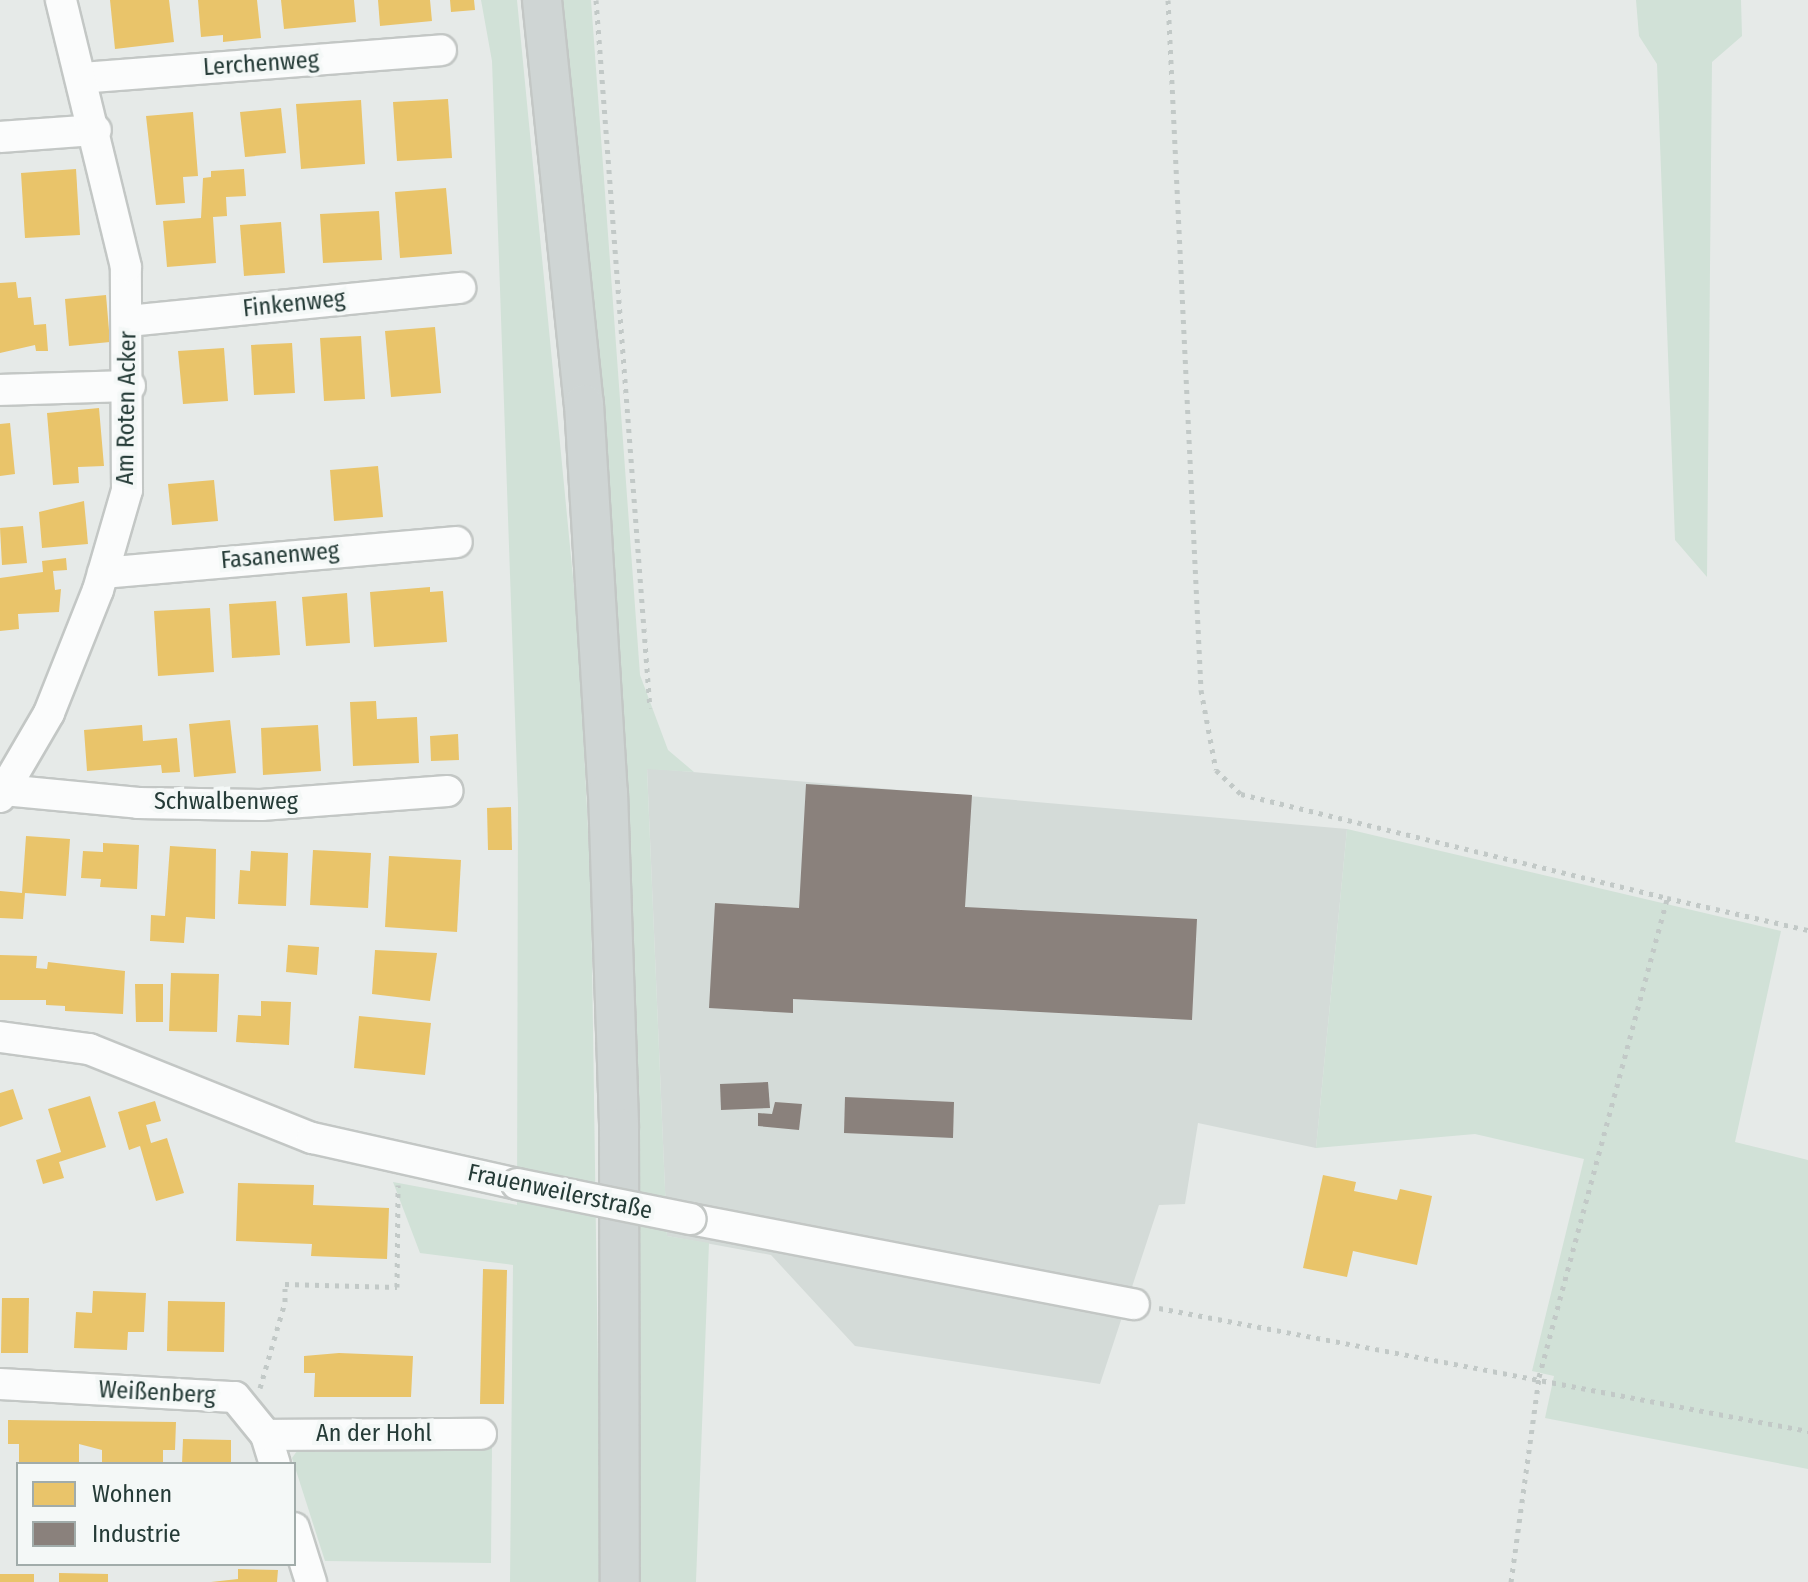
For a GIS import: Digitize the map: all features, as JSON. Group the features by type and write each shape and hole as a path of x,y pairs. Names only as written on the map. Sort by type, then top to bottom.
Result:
{"main road":[{"path":"542,0 584,404 608,792 619,1128 620,1582"}],"street":[{"name":"Am Roten Acker","path":"2,793 49,713 103,573 127,490 130,386 126,267 96,130 61,0"},
{"name":"Lerchenweg","path":"81,78 441,50"},
{"path":"0,137 96,130"},
{"name":"Finkenweg","path":"128,321 460,288"},
{"path":"0,390 130,386"},
{"name":"Fasanenweg","path":"103,573 457,542"},
{"name":"Schwalbenweg","path":"2,793 138,803 261,805 447,791"},
{"name":"Frauenweilerstraße","path":"0,1037 89,1049 312,1138 517,1184 1134,1304"},
{"name":"Weißenberg","path":"0,1384 235,1397 257,1425"},
{"path":"257,1425 274,1462"},
{"name":"An der Hohl","path":"257,1425 481,1434"},
{"path":"296,1534 311,1582"}],"path":[{"path":"596,0 650,708"},
{"path":"1168,0 1201,690 1216,770 1241,794 1808,930"},
{"path":"1511,1582 1539,1377 1667,898"},
{"path":"257,1425 276,1343 285,1284 397,1287 399,1158"},
{"path":"1134,1304 1539,1377 1808,1431"}],"shaded area":[{"path":"481,0 517,0 578,629 591,889 601,1582 510,1582 513,1265 420,1253 393,1182 517,1205 518,803 492,61"},
{"path":"554,0 591,0 640,675 668,750 694,772 647,769 667,1236 709,1243 696,1582 638,1582 639,1232 616,675"},
{"path":"1636,0 1741,0 1742,36 1712,62 1707,577 1675,540 1657,64 1639,36"},
{"path":"647,768 1347,829 1316,1148 1198,1123 1185,1204 1159,1205 1100,1384 855,1346 771,1255 667,1236"},
{"path":"1347,829 1781,931 1735,1142 1808,1160 1808,1469 1545,1418 1554,1376 1532,1371 1584,1159 1475,1134 1316,1148"},
{"path":"302,1444 492,1447 491,1563 325,1561 296,1462 292,1458"}],"building: Wohnen":[{"path":"110,0 169,0 174,42 115,49"},
{"path":"198,0 257,0 261,38 223,42 223,35 201,37"},
{"path":"281,0 354,0 356,22 284,29"},
{"path":"378,0 430,0 432,21 380,26"},
{"path":"450,0 474,0 475,10 451,12"},
{"path":"448,99 452,158 397,161 393,102"},
{"path":"361,100 365,164 301,169 296,104"},
{"path":"281,108 286,153 245,157 240,112"},
{"path":"193,112 198,176 183,177 185,203 156,205 146,116"},
{"path":"76,169 80,235 25,238 21,173"},
{"path":"244,169 246,196 226,197 227,216 213,217 216,263 167,267 163,221 201,218 203,178 211,177 211,171"},
{"path":"446,188 452,254 400,258 395,192"},
{"path":"379,211 382,260 323,263 320,214"},
{"path":"281,222 285,273 244,276 240,225"},
{"path":"16,282 18,298 31,297 34,325 46,324 48,351 36,351 35,345 0,353 0,283"},
{"path":"106,295 110,342 69,346 65,299"},
{"path":"435,327 441,393 391,397 385,331"},
{"path":"361,336 365,399 324,401 320,338"},
{"path":"292,343 295,393 254,395 251,345"},
{"path":"224,348 228,401 183,404 178,351"},
{"path":"99,408 104,466 78,467 79,483 53,485 47,413"},
{"path":"10,423 15,474 0,476 0,424"},
{"path":"378,466 383,517 334,521 330,470"},
{"path":"214,480 218,521 172,525 168,484"},
{"path":"84,501 88,544 42,548 39,512"},
{"path":"23,526 27,563 2,565 0,528"},
{"path":"66,558 67,570 53,571 55,590 61,589 59,612 18,614 19,629 0,631 0,578 43,572 42,561"},
{"path":"430,587 430,592 443,591 447,642 374,647 370,592"},
{"path":"347,593 350,643 306,646 302,597"},
{"path":"276,601 280,655 232,658 229,604"},
{"path":"210,608 214,672 158,676 154,611"},
{"path":"376,701 377,719 417,717 419,763 353,766 350,702"},
{"path":"230,720 236,773 194,777 189,724"},
{"path":"142,725 143,741 177,738 180,772 162,773 161,765 87,771 84,730"},
{"path":"318,725 321,771 263,775 261,728"},
{"path":"458,734 459,760 431,761 430,736"},
{"path":"511,807 512,850 488,850 487,808"},
{"path":"26,836 70,839 66,896 25,893 23,919 0,918 0,891 22,893"},
{"path":"103,843 139,845 137,889 100,887 101,879 81,878 83,851 103,852"},
{"path":"170,846 216,849 215,919 186,917 184,943 150,941 151,915 165,916"},
{"path":"313,850 371,853 368,908 310,905"},
{"path":"251,851 288,853 286,906 238,904 240,870 250,871"},
{"path":"389,856 461,860 457,932 385,927"},
{"path":"288,945 319,947 317,975 286,972"},
{"path":"375,950 437,953 430,1001 372,994"},
{"path":"0,955 37,956 36,968 47,969 48,962 125,971 123,1014 65,1011 65,1006 46,1005 46,1000 0,1000"},
{"path":"171,973 219,974 217,1032 169,1031"},
{"path":"135,984 163,984 163,1022 136,1022"},
{"path":"261,1001 291,1002 289,1045 236,1042 238,1015 261,1016"},
{"path":"359,1016 431,1023 425,1075 354,1068"},
{"path":"13,1089 23,1119 0,1127 0,1093"},
{"path":"90,1096 106,1147 59,1162 64,1178 43,1184 36,1160 61,1152 48,1109"},
{"path":"155,1101 161,1121 146,1125 151,1143 167,1138 184,1193 156,1201 140,1146 129,1150 118,1112"},
{"path":"1323,1175 1356,1182 1354,1191 1397,1200 1400,1189 1432,1196 1417,1265 1353,1251 1347,1277 1303,1268"},
{"path":"238,1183 314,1185 313,1205 389,1208 387,1259 311,1256 312,1244 236,1241"},
{"path":"483,1269 507,1270 504,1404 480,1404"},
{"path":"93,1291 146,1293 144,1332 128,1332 127,1350 74,1348 76,1312 92,1313"},
{"path":"2,1298 29,1298 28,1353 1,1353"},
{"path":"168,1301 225,1302 224,1352 167,1351"},
{"path":"339,1353 413,1356 411,1397 314,1397 315,1373 304,1373 304,1356"},
{"path":"8,1420 176,1422 175,1450 163,1450 163,1462 102,1462 102,1450 79,1444 79,1462 19,1462 19,1444 8,1444"},
{"path":"183,1439 231,1440 231,1462 182,1462"},
{"path":"238,1569 278,1570 277,1582 211,1582 238,1579"},
{"path":"59,1573 108,1574 108,1582 59,1582"},
{"path":"0,1574 34,1574 34,1582 0,1582"}],"building: Industrie":[{"path":"806,784 972,795 965,907 1197,919 1192,1020 793,999 793,1013 709,1008 715,903 799,908"},
{"path":"768,1082 770,1108 721,1110 720,1084"},
{"path":"845,1097 954,1102 953,1138 844,1133"},
{"path":"775,1102 802,1104 799,1130 758,1126 758,1113 772,1114"}]}
